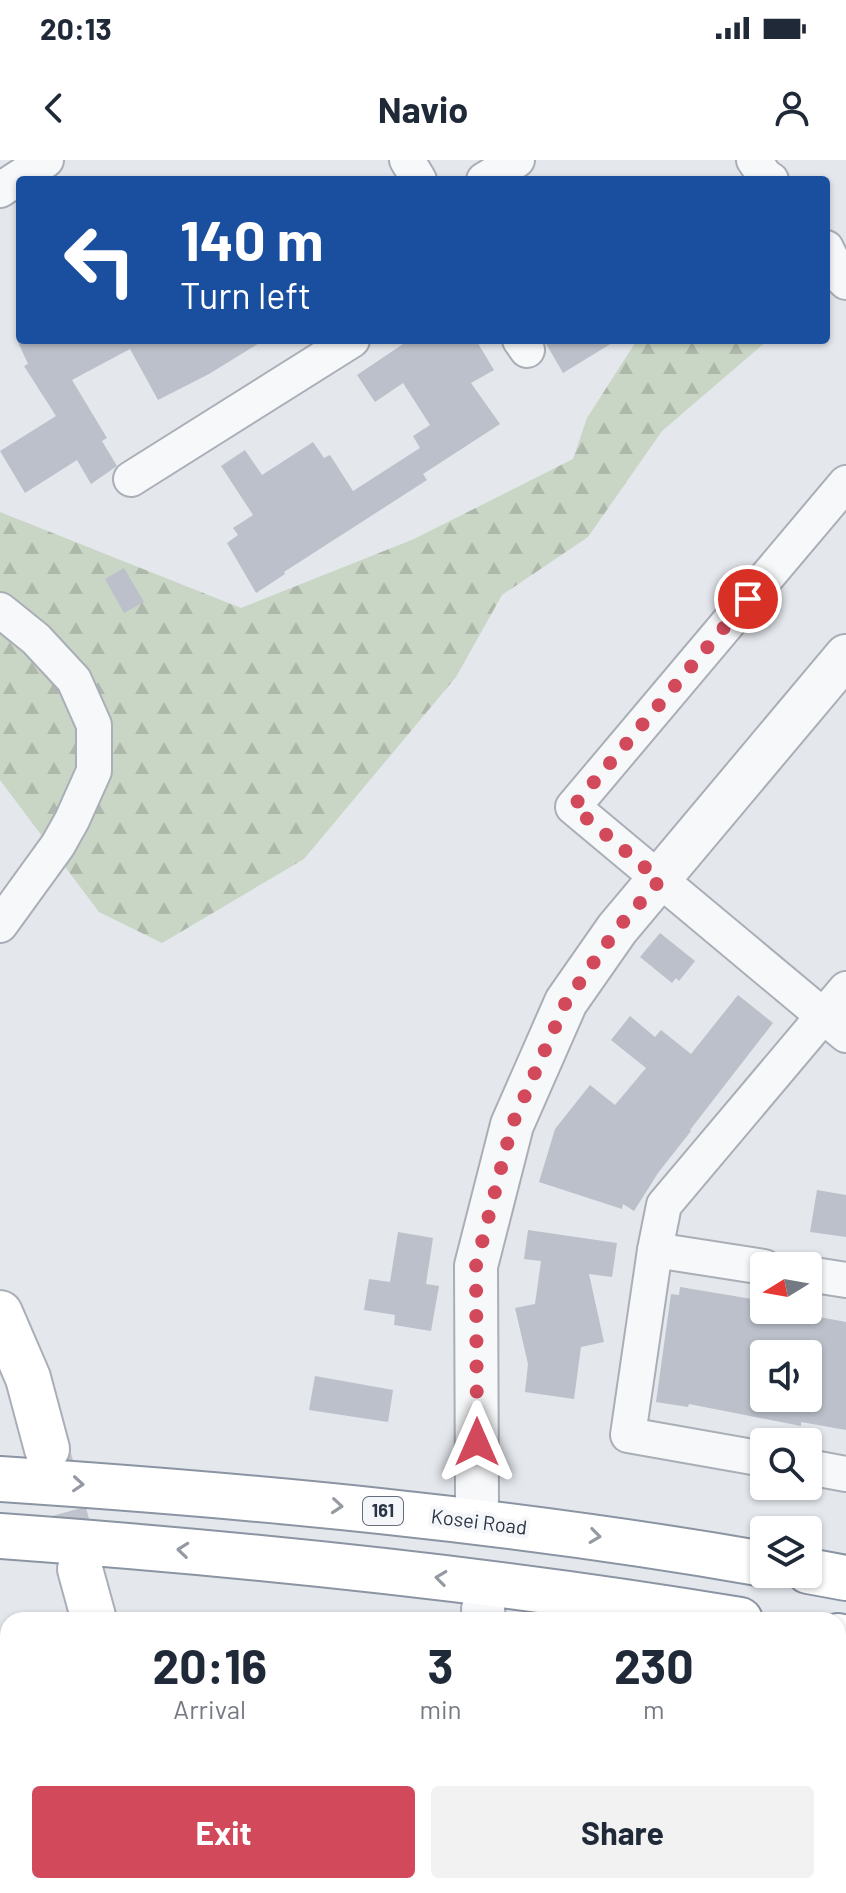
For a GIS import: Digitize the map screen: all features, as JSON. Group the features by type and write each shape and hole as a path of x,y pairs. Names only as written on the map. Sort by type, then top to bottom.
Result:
{"main road":[{"path":"0,1313 28,1378 47,1449"},
{"name":"Kosei Road","path":"0,1479 390,1511 639,1542 750,1562"},
{"path":"0,1536 169,1548 382,1570 693,1612"},
{"path":"80,1569 92,1612"},
{"path":"822,1574 846,1578"}],"street":[{"path":"21,176 46,160"},
{"path":"491,176 517,160"},
{"path":"754,160 768,176"},
{"path":"830,256 846,282"},
{"path":"131,479 346,344"},
{"path":"834,1026 573,807 846,483"},
{"path":"0,610 36,639 74,680 94,725 94,771 72,820 58,845 0,925"},
{"path":"477,1500 476,1266 512,1125 566,1002 617,929 846,656"},
{"path":"750,1457 628,1435 664,1205 834,1026 846,989"},
{"path":"655,1250 750,1265"},
{"path":"822,1276 846,1280"},
{"path":"822,1470 846,1474"}],"green space":[{"path":"634,344 763,344 662,431 588,537 502,595 456,677 304,859 162,943 99,912 0,780 0,512 241,608 414,539 573,459 587,418"}],"building":[{"path":"19,344 258,344 158,400 130,349 72,380 107,438 102,441 117,466 91,484 77,460 25,493 0,451 56,416 24,366 28,364"},
{"path":"403,344 478,344 494,370 471,383 500,424 423,474 427,480 256,593 227,543 238,535 233,528 253,515 221,466 245,450 262,475 313,442 324,458 330,455 353,491 420,448 413,436 430,425 403,383 375,402 357,375"},
{"path":"546,344 610,344 563,373"},
{"path":"124,568 144,602 124,613 105,579"},
{"path":"660,933 695,961 679,981 676,978 672,983 640,957"},
{"path":"738,995 773,1023 658,1173 634,1211 623,1204 622,1209 539,1182 555,1129 590,1085 615,1105 646,1068 611,1040 630,1016 655,1037 661,1030 691,1054"},
{"path":"817,1190 846,1195 846,1237 810,1232"},
{"path":"528,1230 617,1243 612,1277 589,1274 604,1342 581,1347 574,1399 525,1392 528,1364 515,1308 535,1304 541,1261 524,1259"},
{"path":"398,1232 433,1238 426,1284 439,1286 431,1331 394,1325 395,1315 364,1310 369,1279 390,1282"},
{"path":"680,1287 750,1299 750,1324 822,1324 822,1318 846,1322 846,1430 801,1422 801,1426 689,1404 688,1407 656,1402 671,1294 679,1295"},
{"path":"315,1376 393,1390 388,1422 309,1410"}],"tunnel":[{"path":"47,1449 80,1569"},
{"path":"477,1500 483,1609"}],"route":[{"path":"477,1442 476,1266 512,1125 566,1002 617,929 660,880 573,807 748,599"}]}
